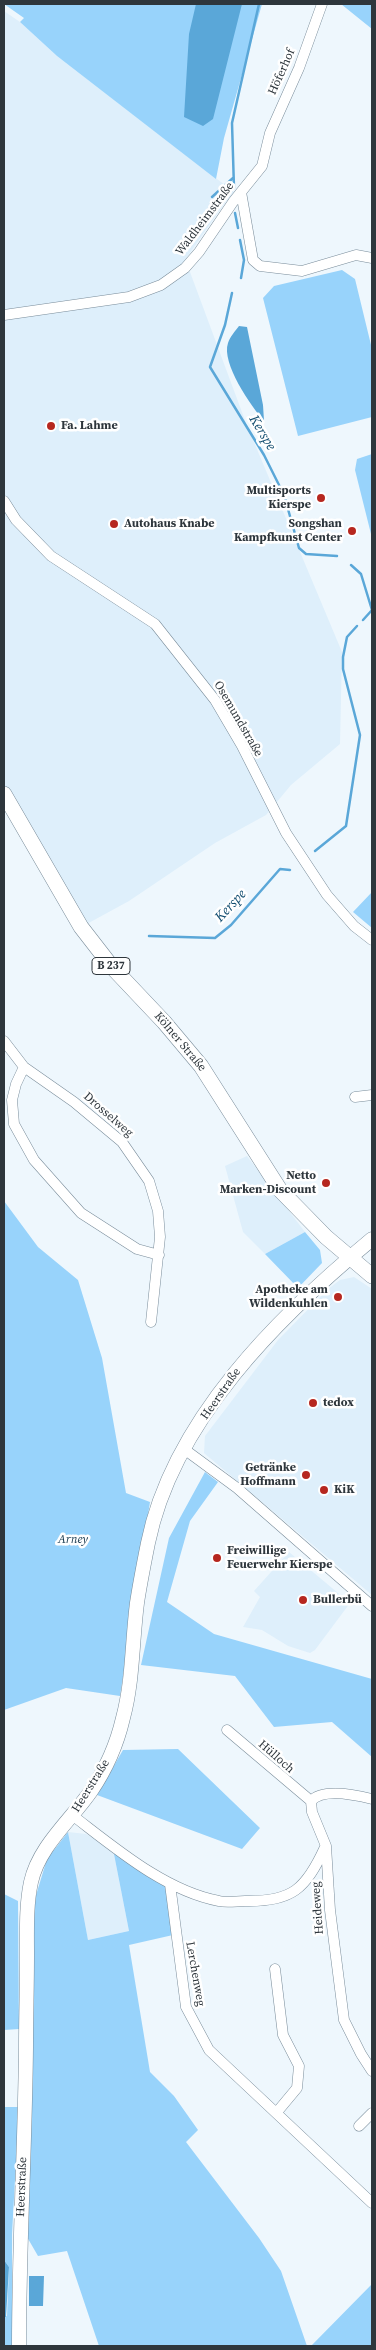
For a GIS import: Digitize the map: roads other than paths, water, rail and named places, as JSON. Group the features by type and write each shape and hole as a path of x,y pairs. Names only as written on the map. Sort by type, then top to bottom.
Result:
{"main road":[{"name":"Kölner Straße","path":"4,794 62,898 94,945 201,1066 280,1190 300,1212 372,1276"},
{"name":"Heerstraße","path":"19,2346 28,1905 31,1880 42,1854 106,1767 124,1718 130,1682 137,1603 155,1511 184,1449 214,1400 262,1340 295,1306 372,1239"}],"street":[{"name":"Höferhof","path":"267,152 270,133 299,68 322,4"},
{"name":"Waldheimstraße","path":"4,314 121,299 161,285 192,260 262,166 267,152"},
{"path":"241,192 253,260 260,266 302,271 356,255 372,258"},
{"name":"Osemundstraße","path":"4,501 16,520 51,556 155,624 215,700 242,746 286,834 327,895 354,926 372,940"},
{"name":"Drosselweg","path":"4,1041 24,1067 74,1102 122,1142 149,1180 158,1211 159,1255 151,1322"},
{"path":"24,1067 16,1084 12,1100 14,1124 34,1160 81,1213 137,1249 159,1255"},
{"path":"355,1097 372,1095"},
{"path":"184,1449 236,1488 372,1606"},
{"name":"Hülloch","path":"227,1730 311,1802"},
{"path":"311,1802 315,1797 321,1795 343,1794 372,1798"},
{"name":"Heideweg","path":"311,1802 312,1812 326,1846 330,1910 344,2020 372,2071"},
{"path":"72,1815 170,1884 219,1901 269,1902 288,1896 305,1882 317,1866 326,1846"},
{"name":"Lerchenweg","path":"170,1884 186,2007 209,2050 277,2112 372,2204"},
{"path":"275,1969 283,2035 299,2066 297,2088 277,2112"},
{"path":"359,2126 372,2113"}],"waterway":[{"name":"Kerspe","path":"234,188 232,123 259,4"},
{"path":"212,197 233,178"},
{"name":"Kerspe","path":"235,213 238,228"},
{"name":"Kerspe","path":"240,240 244,260 241,278"},
{"name":"Kerspe","path":"232,293 225,325 210,367 264,455 284,495 299,548 306,554 337,556"},
{"name":"Kerspe","path":"351,565 361,574 372,610 363,620"},
{"name":"Kerspe","path":"315,851 346,826 360,735 343,669 343,657 347,637 357,626"},
{"name":"Kerspe","path":"149,936 215,938 231,925 280,869 290,870"}],"place":[{"name":"Fa. Lahme","path":"51,426"},
{"name":"Multisports Kierspe","path":"321,498"},
{"name":"Autohaus Knabe","path":"114,524"},
{"name":"Songshan Kampfkunst Center","path":"352,531"},
{"name":"Netto Marken-Discount","path":"326,1183"},
{"name":"Apotheke am Wildenkuhlen","path":"338,1297"},
{"name":"tedox","path":"313,1403"},
{"name":"Getränke Hoffmann","path":"306,1475"},
{"name":"KiK","path":"324,1490"},
{"name":"Freiwillige Feuerwehr Kierspe","path":"217,1558"},
{"name":"Bullerbü","path":"303,1600"}],"park label":[{"name":"Arney","path":"73,1540"}]}
